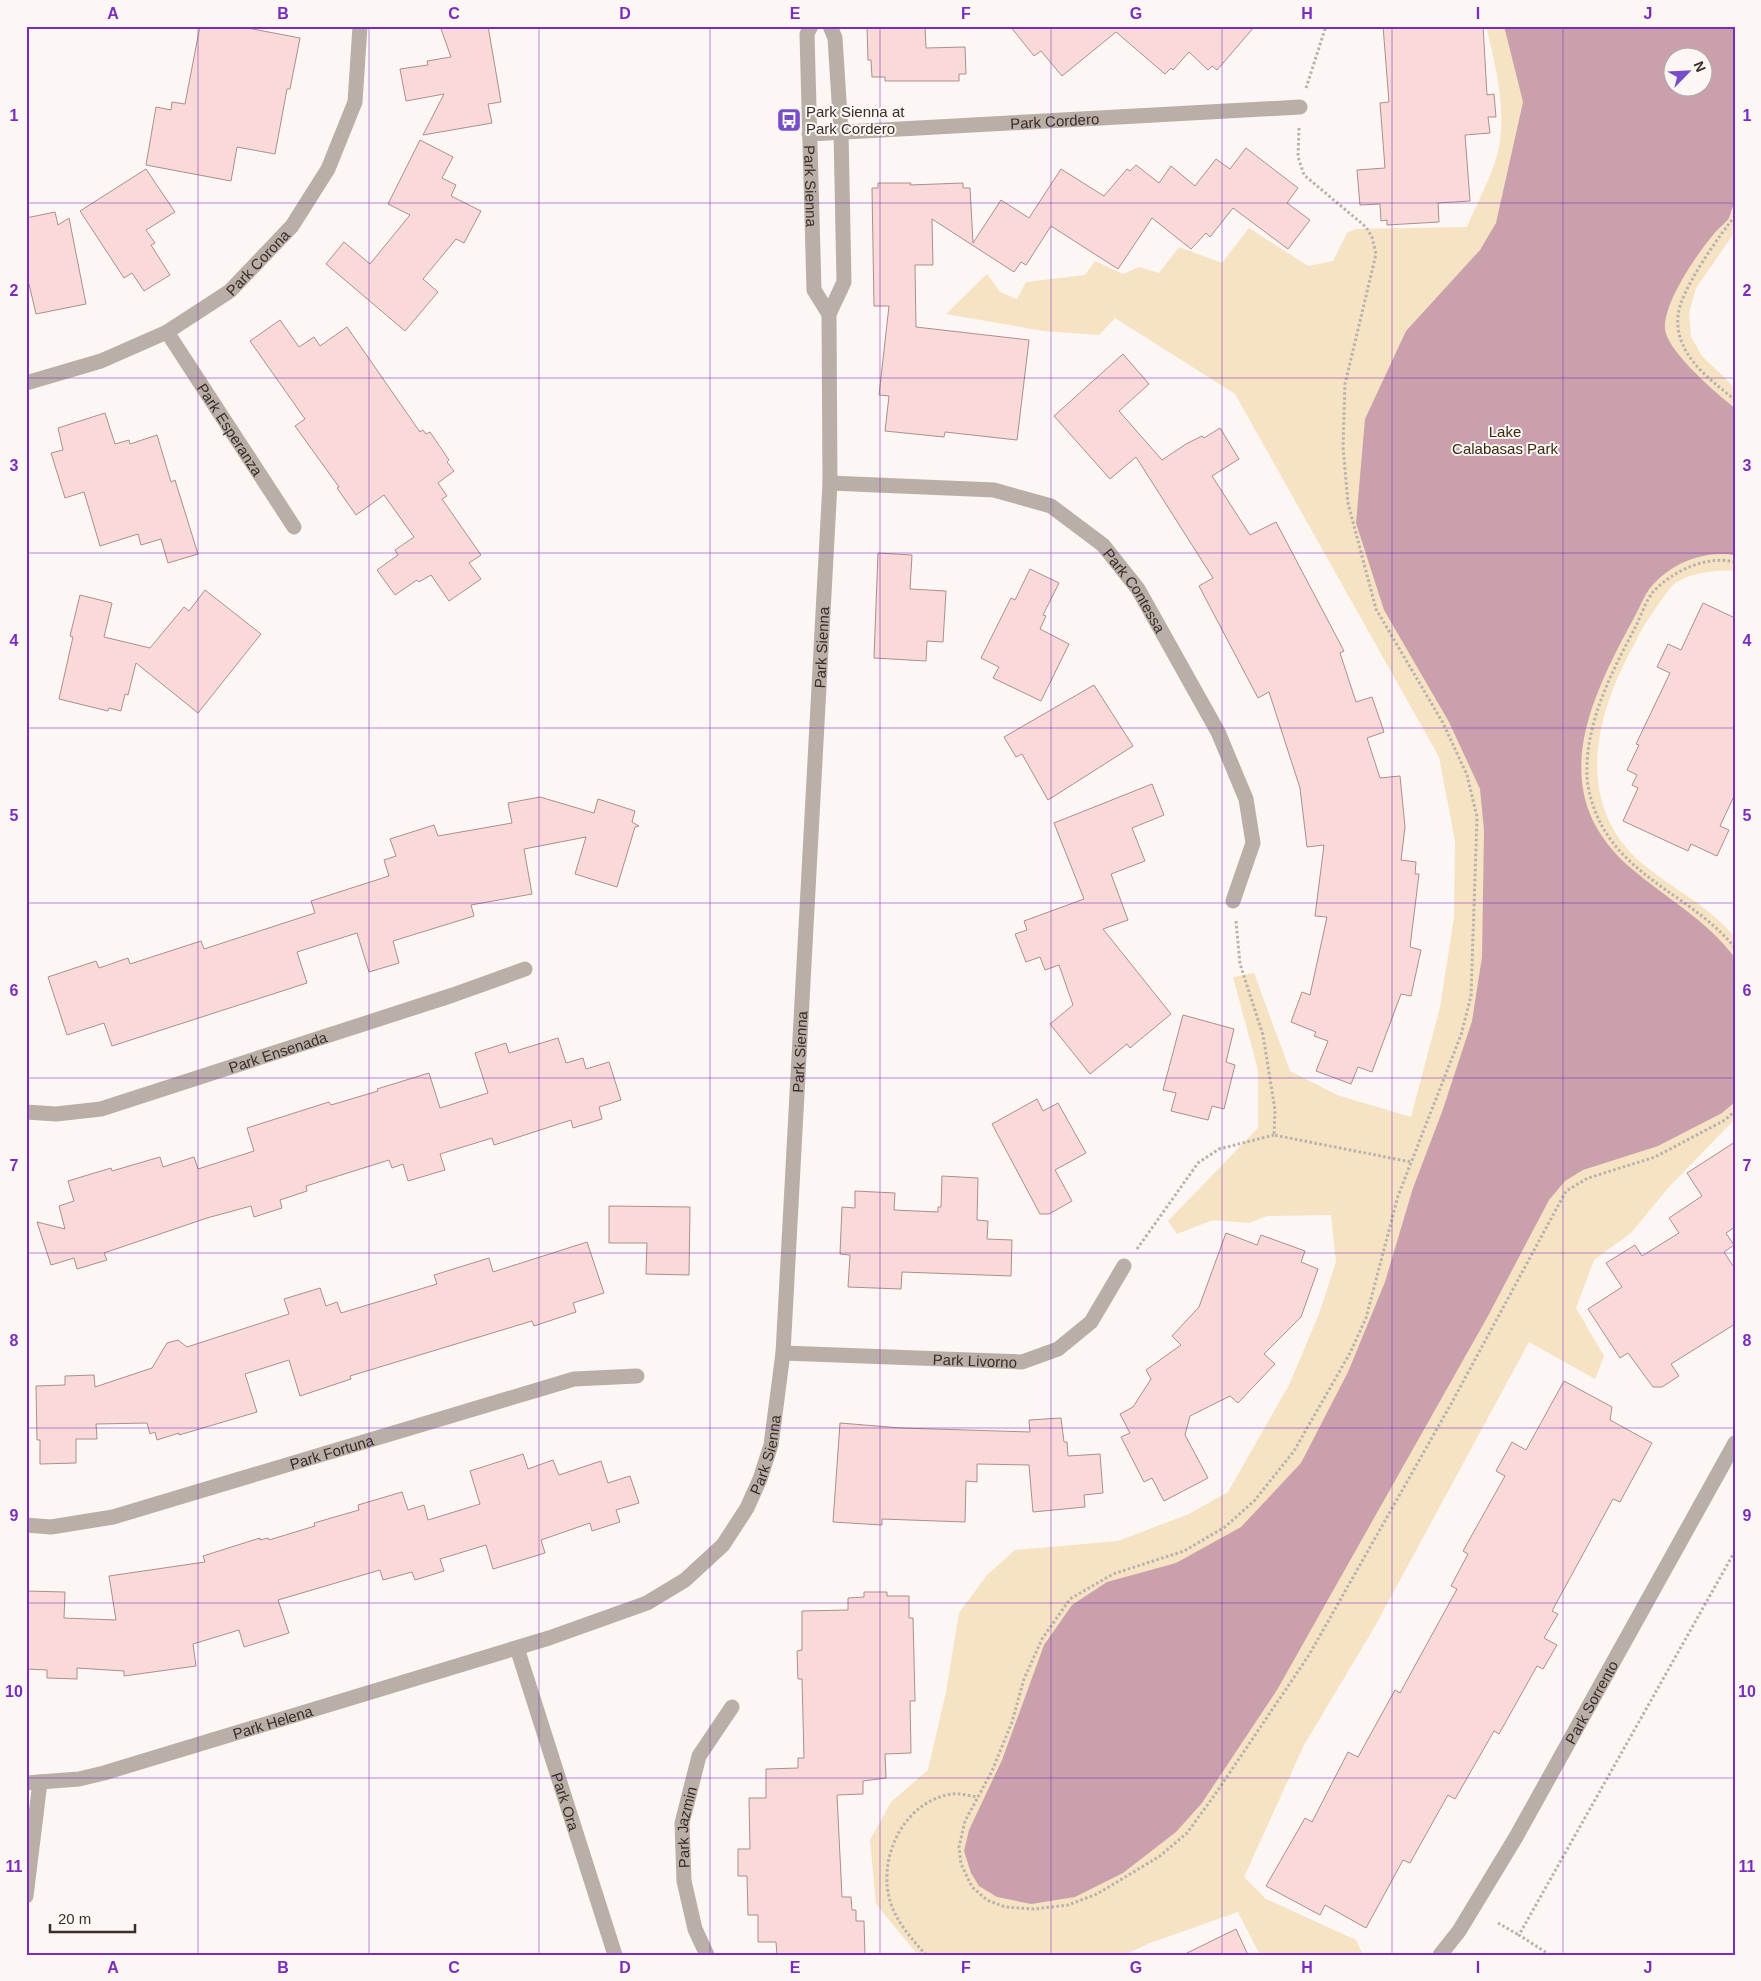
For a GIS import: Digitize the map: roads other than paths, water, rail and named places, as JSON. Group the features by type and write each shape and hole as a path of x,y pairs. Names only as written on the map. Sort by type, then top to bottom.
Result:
{"street":[{"name":"Park Corona","path":"26,382 101,361 167,332 230,291 292,226 323,177 355,102 360,26"},
{"name":"Park Sienna","path":"811,26 807,34 814,290 829,314"},
{"name":"Park Sienna","path":"517,1648 647,1603 685,1580 723,1545 747,1508 771,1445 783,1353 830,483 829,314 844,282 841,132 835,38 830,26"},
{"name":"Park Cordero","path":"810,134 1300,107"},
{"name":"Park Esperanza","path":"167,332 294,528"},
{"name":"Park Contessa","path":"830,483 994,490 1051,506 1103,545 1138,589 1218,732 1246,799 1253,842 1233,901"},
{"name":"Park Ensenada","path":"26,1112 56,1114 101,1109 453,995 525,969"},
{"name":"Park Livorno","path":"783,1353 1022,1362 1058,1349 1091,1322 1124,1266"},
{"name":"Park Fortuna","path":"26,1525 51,1527 113,1517 574,1379 637,1376"},
{"name":"Park Sorrento","path":"1440,1955 1459,1931 1516,1837 1735,1443"},
{"name":"Park Helena","path":"33,1783 79,1779 104,1773 517,1648"},
{"name":"Park Ora","path":"517,1648 615,1955"},
{"name":"Park Jazmin","path":"708,1955 695,1929 684,1881 682,1823 699,1756 732,1707"},
{"path":"26,1896 33,1783"}],"place":[{"name":"Park Sienna at Park Cordero","path":"789,120"}],"park label":[{"name":"Lake Calabasas Park","path":"1505,440"}]}
